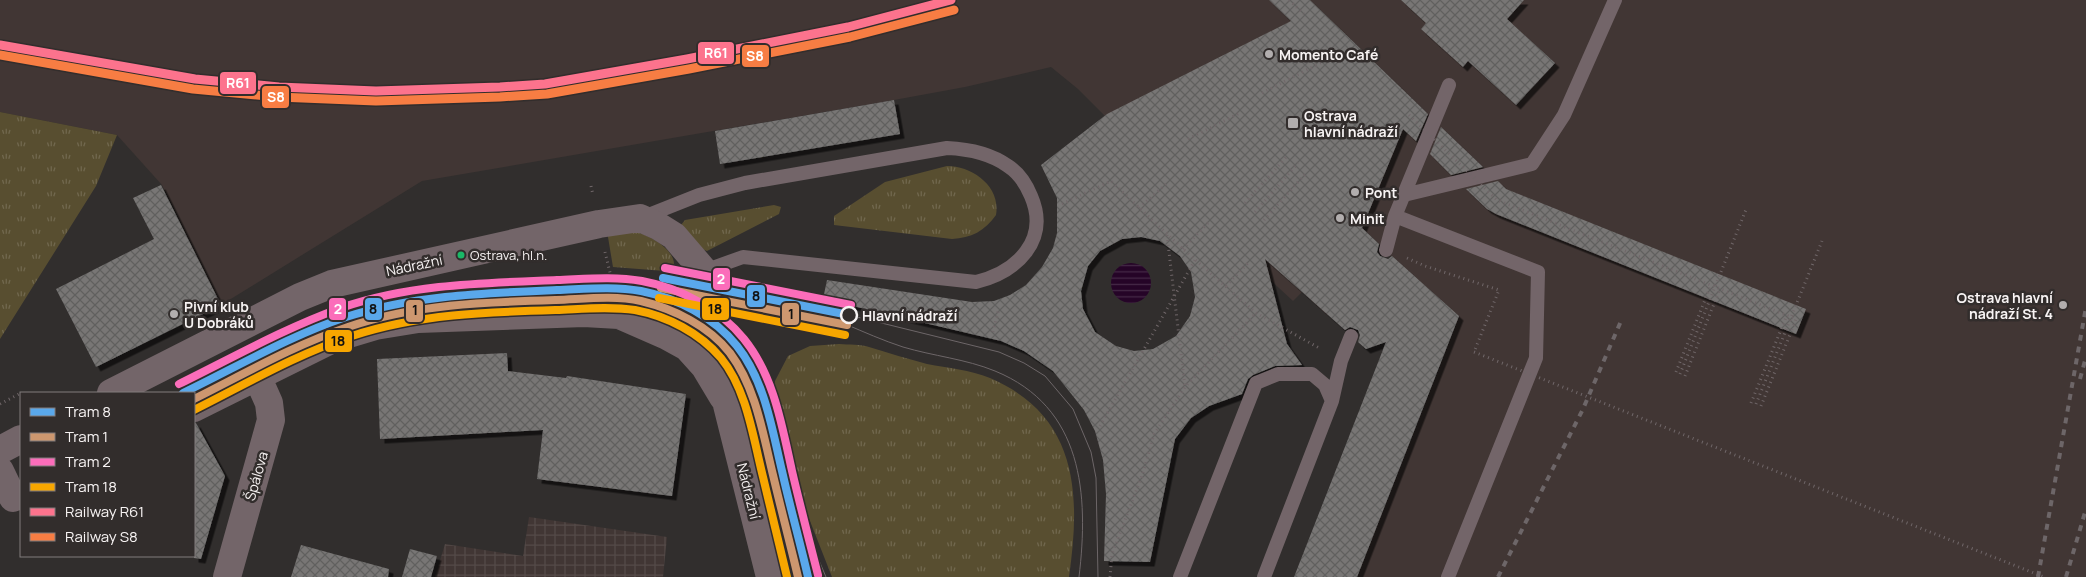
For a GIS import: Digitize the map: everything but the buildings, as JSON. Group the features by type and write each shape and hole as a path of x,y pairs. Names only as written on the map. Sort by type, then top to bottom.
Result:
{"street":[{"name":"Nádražní","path":"113,392 300,297 332,284 599,224 640,218 674,236 704,271 717,326 727,405 770,577"},
{"name":"Nádražní","path":"195,407 335,338 399,321 526,315 619,315 668,336 686,347 705,367 727,405"},
{"name":"Špálova","path":"227,577 271,420 270,403 257,376"},
{"path":"0,450 20,440"},
{"path":"0,471 12,499"}],"lane":[{"path":"1404,195 1532,164 1564,115 1615,0"},
{"path":"1386,250 1404,195 1449,85"},
{"path":"619,315 704,271 730,260 750,257 976,282 992,278 1008,270 1021,259 1030,245 1036,230 1036,217 1027,187 1020,176 1009,166 993,157 977,152 947,148 745,183 699,195 640,218"},
{"path":"1396,216 1538,272 1536,358 1448,577"},
{"path":"1264,577 1332,401 1341,361 1351,336"},
{"path":"1180,577 1256,383 1278,374 1312,374 1325,385 1332,401"}],"path":[{"path":"1289,0 1304,14"},
{"path":"1262,93 1330,58"},
{"path":"1188,140 1240,113"},
{"path":"1409,115 1497,200 1796,319 1761,406"},
{"path":"1245,203 1288,155"},
{"path":"1255,212 1298,163"},
{"path":"1264,220 1307,172"},
{"path":"1062,204 1111,181 1166,234 1256,312 1185,387 1154,434 1143,472 1112,554 1110,577"},
{"path":"1139,208 1166,184"},
{"path":"591,186 619,315"},
{"path":"1680,374 1715,287 1719,283 1720,274 1748,207"},
{"path":"1183,249 1208,223"},
{"path":"1166,234 1185,387"},
{"path":"1756,404 1791,317 1795,313 1822,241"},
{"path":"1100,426 1195,260"},
{"path":"1226,286 1250,261"},
{"path":"1424,266 1499,290 1474,352 2044,577"},
{"path":"1676,372 1711,285"},
{"path":"1685,376 1720,289"},
{"path":"993,332 999,308"},
{"path":"1751,403 1787,316"},
{"path":"0,404 19,394"}],"shaded area":[{"path":"0,0 2086,0 2086,577 1357,577 1456,325 1456,317 1362,228 1328,316 1302,292 1293,301 1125,146 1129,140 1078,89 1051,67 965,87 894,100 422,181 221,305 162,185 117,135 0,112"},
{"path":"1135,263 1142,266 1148,272 1151,283 1150,291 1142,300 1135,303 1127,303 1120,300 1112,291 1111,279 1114,272 1123,264"},
{"path":"529,517 667,537 663,577 435,577 445,544 523,556"}],"green space":[{"path":"0,112 117,135 96,186 0,339"},
{"path":"947,166 956,167 975,174 983,180 994,195 996,215 992,221 977,233 952,239 834,225 834,216 885,182"},
{"path":"774,205 781,207 779,214 707,251 702,249 681,225 685,220"},
{"path":"607,231 632,231 647,236 659,243 670,253 674,264 665,271 613,267"},
{"path":"839,344 866,346 927,364 982,375 1019,394 1041,413 1057,436 1067,460 1072,487 1074,516 1073,546 1069,577 832,577 799,493 772,402 775,381 788,356 810,346"}],"tram line":[{"name":"2","path":"665,268 851,305"},
{"name":"2","path":"179,384 279,334 320,316 367,300 394,294 448,286 610,278 631,279 656,284 698,301 723,318 744,339 763,369 776,402 818,575"},
{"name":"8","path":"663,278 849,315"},
{"name":"8","path":"185,392 304,333 346,317 398,304 450,296 610,288 630,289 655,294 694,310 706,318 728,336 747,360 761,390 771,422 808,577"},
{"name":"1","path":"661,288 847,325"},
{"name":"1","path":"195,398 308,342 348,327 398,313 477,303 598,298 630,299 653,304 690,320 712,335 722,343 739,367 752,396 762,428 798,577"},
{"name":"18","path":"659,298 845,335"},
{"path":"786,303 816,312 903,347 973,363 995,371 1024,387 1047,407 1063,430 1074,456 1080,485 1082,546 1079,577"},
{"name":"18","path":"195,409 272,370 332,343 402,323 453,316 505,312 605,308 635,310 647,313 671,321 693,333 721,358 737,384 748,414 787,577"},
{"path":"849,315 999,352 1024,363 1045,376 1073,409 1091,452 1096,478 1098,577"},
{"path":"776,448 793,499 826,577"}],"railway":[{"path":"2038,577 2086,307"},
{"path":"1498,577 1583,409 1621,321"},
{"path":"2080,379 2086,357"},
{"path":"2066,577 2086,509"}],"rail line":[{"name":"R61","path":"0,45 195,79 279,87 376,91 500,87 545,84 687,59 848,27 951,0"},
{"name":"S8","path":"0,55 193,89 278,97 376,101 500,97 547,94 689,69 850,37 954,10"}],"place":[{"name":"Momento Café","path":"1269,54"},
{"name":"Ostrava hlavní nádraží","path":"1293,123"},
{"name":"Pont","path":"1355,192"},
{"name":"Minit","path":"1340,218"},
{"name":"Ostrava, hl.n.","path":"461,255"},
{"name":"Ostrava hlavní nádraží St. 4","path":"2063,305"},
{"name":"Pivní klub U Dobráků","path":"174,314"},
{"name":"Hlavní nádraží","path":"849,315"}]}
